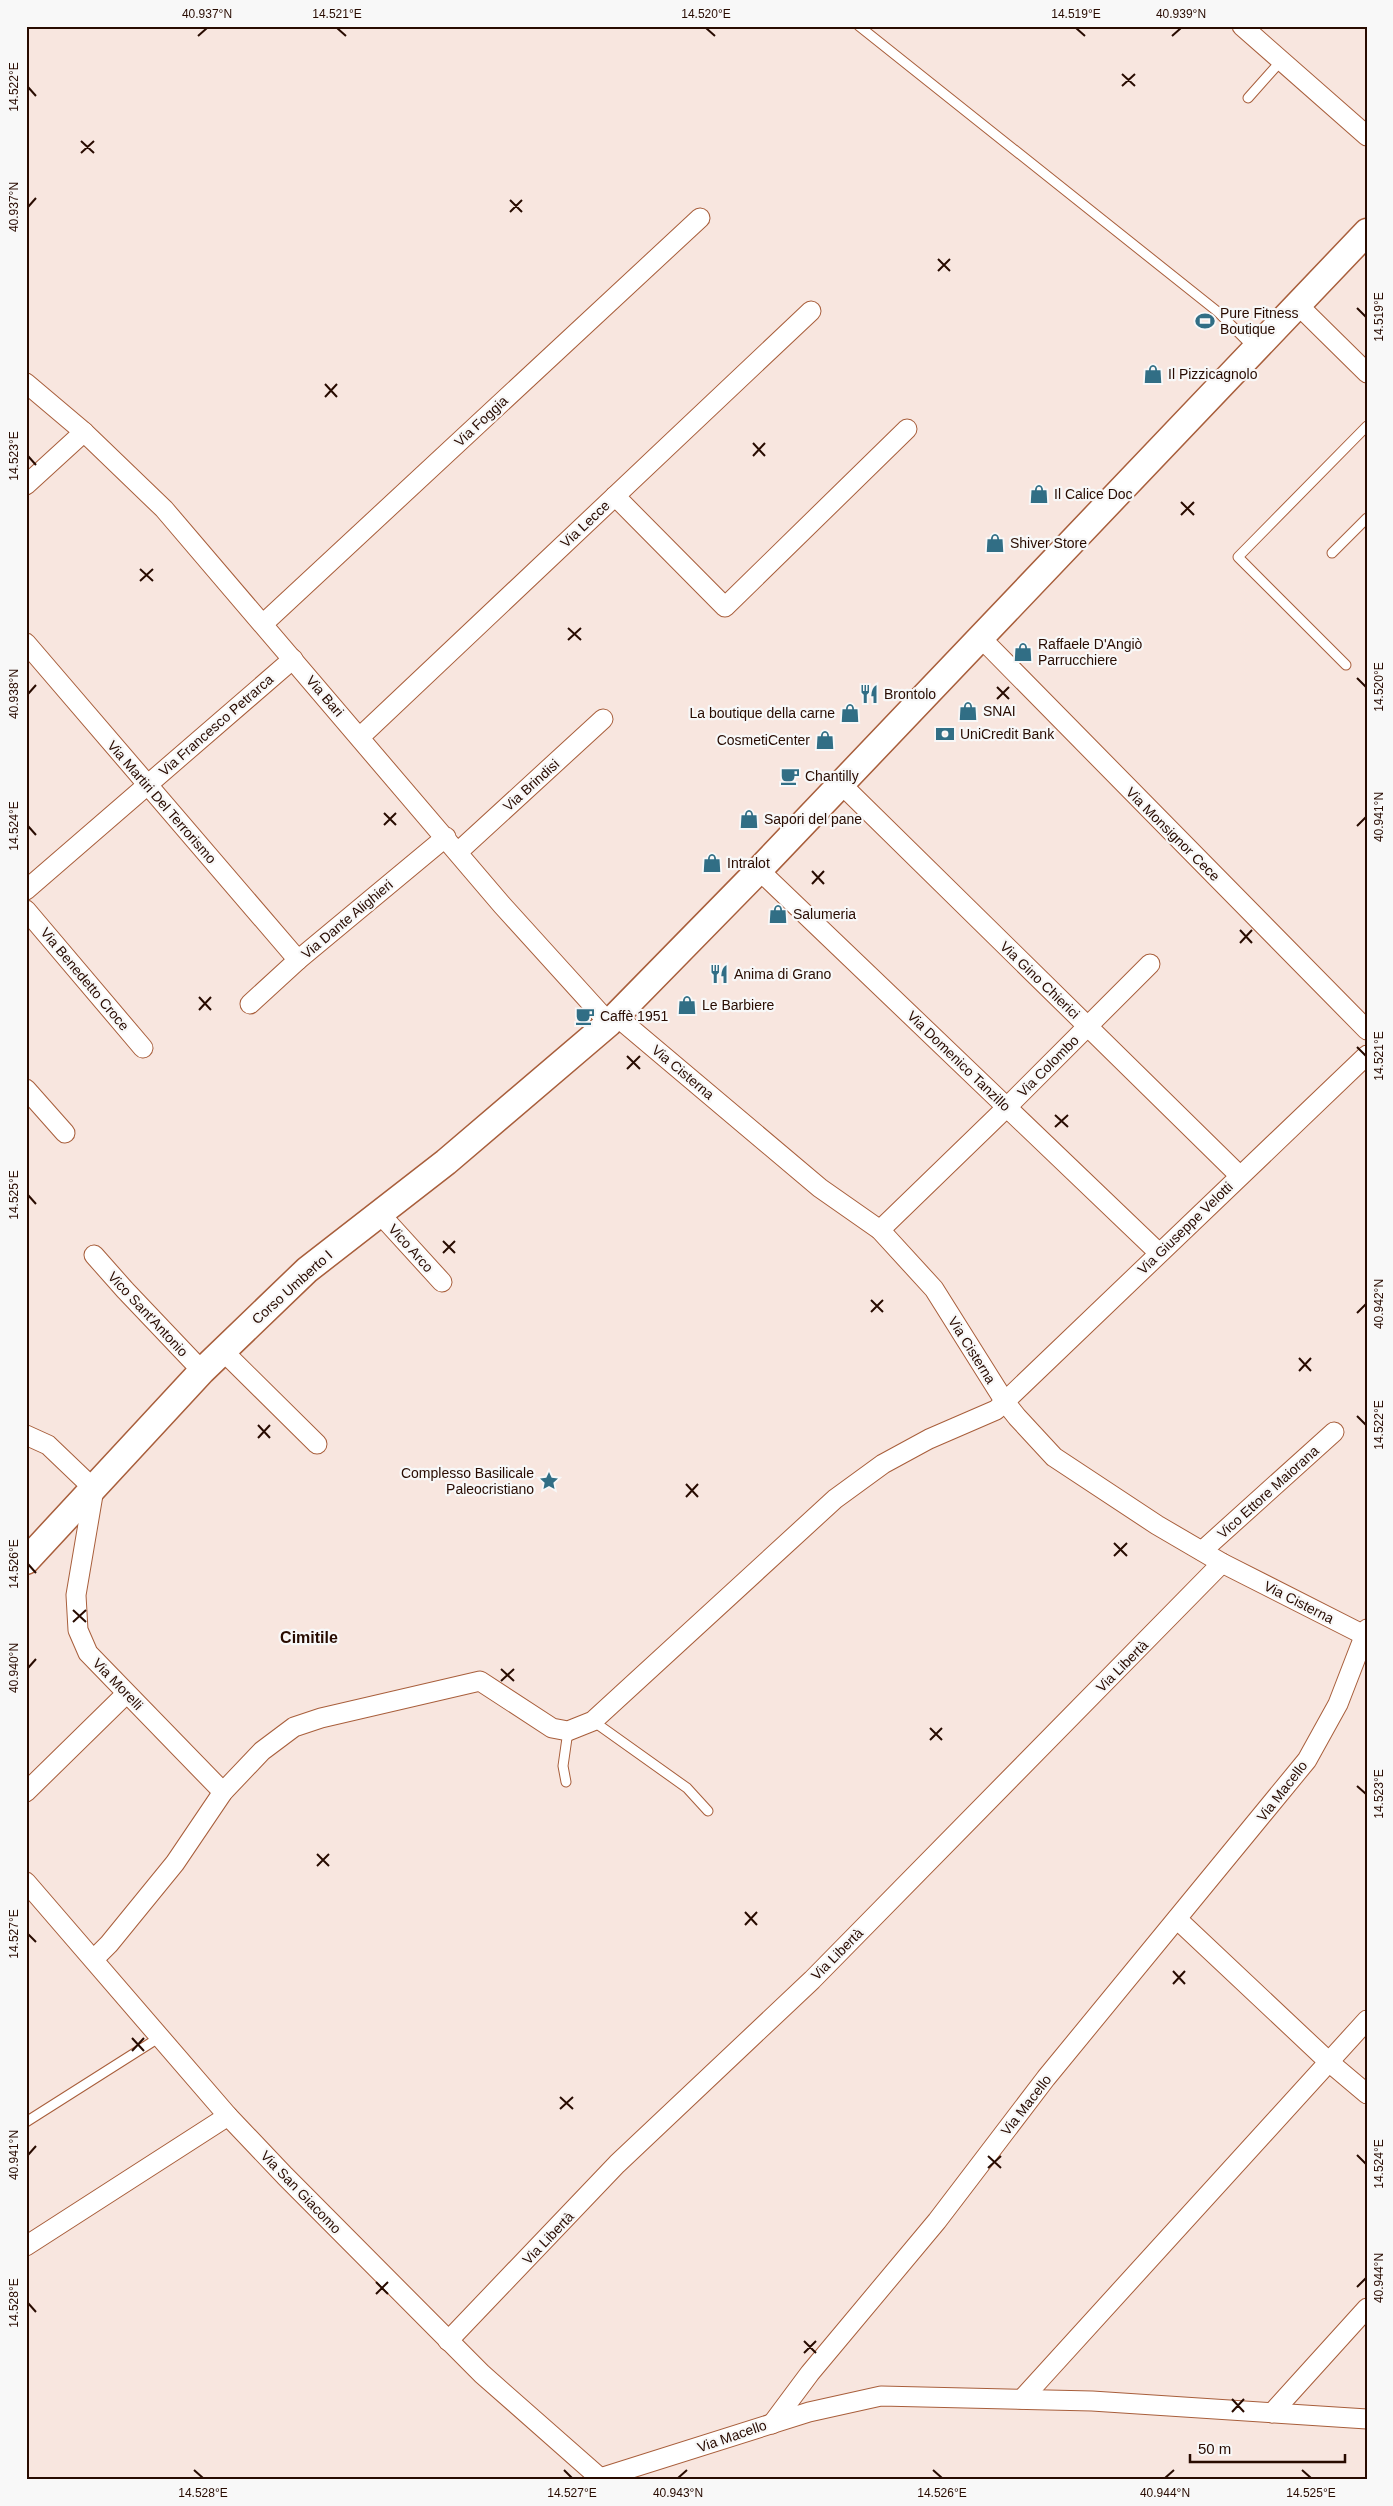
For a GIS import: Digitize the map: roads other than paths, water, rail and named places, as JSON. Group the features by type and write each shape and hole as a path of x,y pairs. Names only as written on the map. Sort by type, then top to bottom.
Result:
{"main road":[{"name":"Corso Umberto I","path":"30,1549 94,1489 202,1372 307,1270 453,1156 612,1020 759,870 1367,232"}],"street":[{"path":"1242,26 1367,136"},
{"name":"Via Foggia","path":"263,624 700,218"},
{"path":"1298,305 1367,373"},
{"name":"Via Lecce","path":"360,736 810,311"},
{"name":"Via Bari","path":"26,383 84,432 164,509 360,736 502,905 612,1020"},
{"path":"615,496 725,607 907,429"},
{"path":"26,485 84,432"},
{"name":"Via Monsignor Cece","path":"980,637 1367,1030"},
{"name":"Via Martiri Del Terrorismo","path":"26,643 298,960"},
{"name":"Via Francesco Petrarca","path":"26,890 293,659"},
{"name":"Via Brindisi","path":"458,852 604,719"},
{"name":"Via Gino Chierici","path":"841,784 1240,1176"},
{"name":"Via Dante Alighieri","path":"250,1004 298,960 446,837"},
{"name":"Via Domenico Tanzillo","path":"759,870 1159,1253"},
{"name":"Via Benedetto Croce","path":"26,910 143,1048"},
{"name":"Via Colombo","path":"880,1230 1007,1107 1150,964"},
{"name":"Via Cisterna","path":"612,1020 820,1188 880,1230 934,1289 1005,1402 1017,1418 1054,1457 1158,1526 1202,1552 1365,1632"},
{"name":"Via Giuseppe Velotti","path":"568,1732 593,1721 835,1499 883,1464 929,1439 996,1410 1367,1055"},
{"path":"26,1089 65,1133"},
{"name":"Vico Arco","path":"380,1214 442,1282"},
{"name":"Vico Sant'Antonio","path":"94,1255 124,1290 202,1372"},
{"path":"223,1351 317,1444"},
{"name":"Vico Ettore Maiorana","path":"1202,1552 1334,1432"},
{"path":"26,1436 48,1445 94,1489"},
{"name":"Via Morelli","path":"94,1489 76,1596 78,1630 88,1653 223,1792"},
{"name":"Via Libertà","path":"448,2341 617,2164 812,1980 1222,1563"},
{"name":"Via Macello","path":"600,2479 772,2424 810,2373 937,2221 1046,2078 1307,1760 1338,1704 1365,1632"},
{"path":"94,1959 109,1944 175,1863 223,1792 262,1751 294,1727 321,1718 480,1681 552,1728 568,1732"},
{"path":"26,1792 126,1694"},
{"name":"Via San Giacomo","path":"26,1882 228,2116 284,2176 482,2374 600,2479"},
{"path":"1177,1918 1329,2062 1367,2094"},
{"path":"1022,2399 1367,2020"},
{"path":"26,2246 228,2116"},
{"path":"1272,2413 1367,2308"},
{"path":"772,2424 809,2412 881,2396 1092,2401 1367,2419"}],"lane":[{"path":"860,26 1218,312 1255,348"},
{"path":"1248,98 1281,61"},
{"path":"1346,665 1238,557 1367,426"},
{"path":"1332,553 1367,518"},
{"path":"593,1721 687,1788 708,1811"},
{"path":"566,1782 563,1766 568,1732"},
{"path":"26,2122 160,2037"}],"place":[{"name":"Pure Fitness Boutique","path":"1205,321"},
{"name":"Il Pizzicagnolo","path":"1153,374"},
{"name":"Il Calice Doc","path":"1039,494"},
{"name":"Shiver Store","path":"995,543"},
{"name":"Raffaele D'Angiò Parrucchiere","path":"1023,652"},
{"name":"Brontolo","path":"869,694"},
{"name":"SNAI","path":"968,711"},
{"name":"La boutique della carne","path":"850,713"},
{"name":"UniCredit Bank","path":"945,734"},
{"name":"CosmetiCenter","path":"825,740"},
{"name":"Chantilly","path":"790,776"},
{"name":"Sapori del pane","path":"749,819"},
{"name":"Intralot","path":"712,863"},
{"name":"Salumeria","path":"778,914"},
{"name":"Anima di Grano","path":"719,974"},
{"name":"Le Barbiere","path":"687,1005"},
{"name":"Caffè 1951","path":"585,1016"},
{"name":"Complesso Basilicale Paleocristiano","path":"549,1481"}],"district":[{"name":"Cimitile","path":"309,1637"}]}
